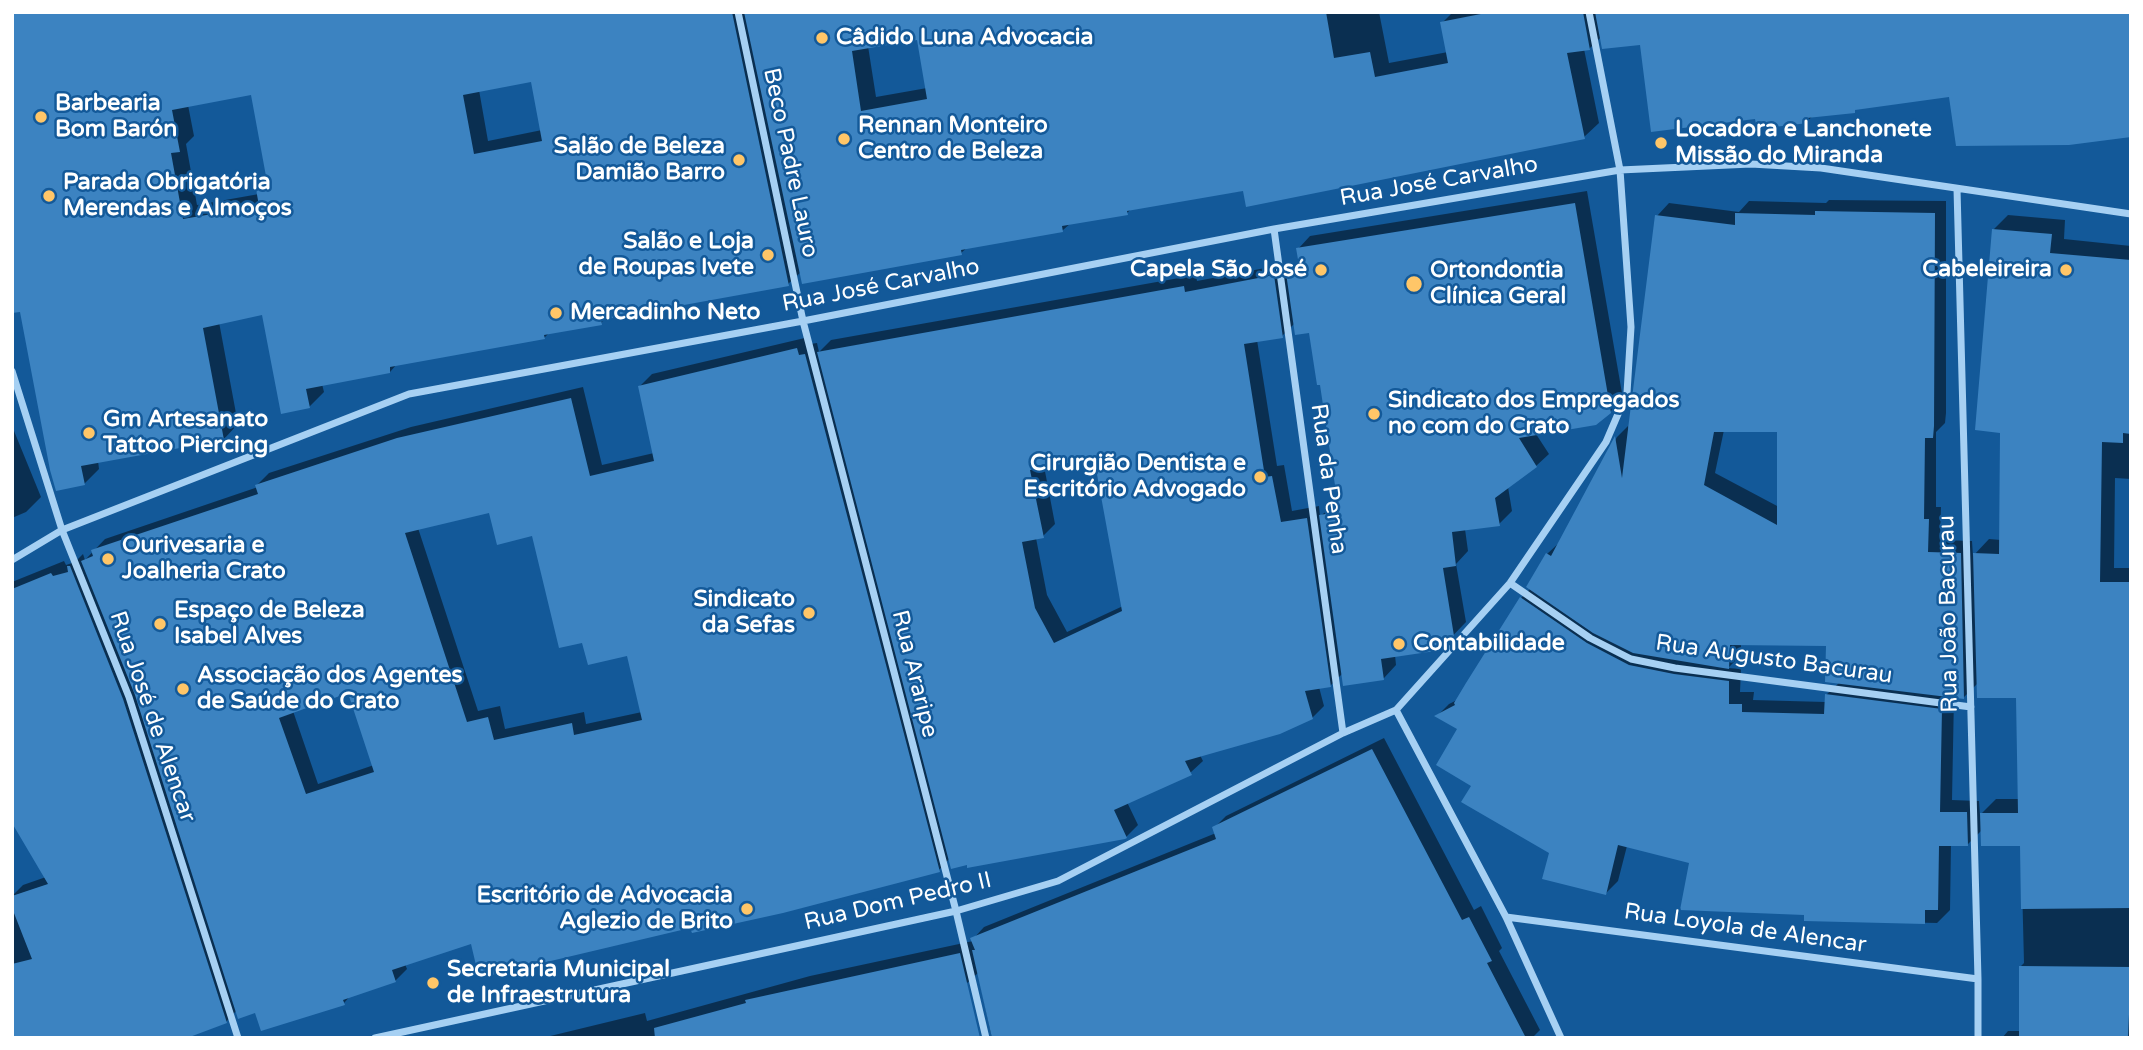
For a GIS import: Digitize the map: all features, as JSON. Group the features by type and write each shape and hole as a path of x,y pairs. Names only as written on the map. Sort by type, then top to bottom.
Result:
{"street":[{"name":"Beco Padre Lauro","path":"738,12 803,321"},
{"path":"1561,1038 1506,917 1396,710 1510,583 1606,442 1627,393 1631,327 1620,170 1589,12"},
{"name":"Rua José Carvalho","path":"12,560 62,530 409,394 803,321 1274,229 1620,170 1751,164 1821,168 2131,214"},
{"name":"Rua João Bacurau","path":"1957,189 1978,1038"},
{"name":"Rua da Penha","path":"1274,229 1343,733"},
{"name":"Rua Araripe","path":"803,321 956,911 985,1038"},
{"name":"Rua José de Alencar","path":"12,371 62,530 129,697 238,1038"},
{"name":"Rua Augusto Bacurau","path":"1510,583 1590,638 1631,659 1675,668 1971,707"},
{"name":"Rua Dom Pedro II","path":"375,1038 956,911 1058,881 1343,733 1396,710"},
{"name":"Rua Loyola de Alencar","path":"1506,917 1978,979"}],"building":[{"path":"12,12 732,12 789,286 601,320 602,325 544,335 545,339 390,367 390,373 306,389 310,408 281,414 262,315 203,328 224,440 81,466 85,485 56,491 20,312 12,313","holes":["531,82 542,141 474,154 463,95","251,95 268,187 256,189 259,206 183,219 171,153 180,152 172,110"]},
{"path":"744,12 1326,12 1334,58 1370,52 1375,77 1448,63 1440,22 1491,12 1583,12 1590,50 1567,53 1585,139 1246,207 1243,191 1127,211 1128,215 1062,226 1063,232 961,250 962,255 802,284","holes":["917,40 927,99 861,111 852,51"]},
{"path":"1595,12 2131,12 2131,137 2069,145 1956,146 1949,97 1807,118 1808,123 1757,129 1755,119 1651,132 1640,45 1602,49"},
{"path":"1575,203 1611,413 1596,425 1519,438 1537,467 1495,498 1500,526 1452,532 1456,566 1443,568 1454,636 1442,650 1381,659 1384,680 1343,686 1319,515 1339,512 1320,385 1317,385 1309,333 1295,335 1286,273 1300,271 1296,248"},
{"path":"1815,211 1935,213 1934,426 1933,438 1925,438 1924,519 1929,519 1928,552 1961,553 1964,699 1825,682 1826,646 1730,645 1729,669 1633,653 1593,633 1526,587 1546,553 1551,556 1615,436 1622,478 1631,405 1637,394 1632,398 1655,215 1735,225 1735,213 1815,215","holes":["1714,432 1777,432 1777,525 1704,485"]},
{"path":"1992,229 2052,234 2050,253 2131,260 2131,434 2123,433 2123,443 2102,442 2100,582 2131,582 2131,908 2021,909 2020,846 1981,846 1980,813 2018,813 2016,698 1977,698 1973,553 1999,554 2000,433 1975,430"},
{"path":"1274,275 1283,338 1244,344 1265,477 1272,476 1281,522 1307,518 1331,687 1305,691 1313,719 1280,734 1185,761 1192,775 1114,810 1127,838 1125,839 951,869 817,352 1184,286 1185,292","holes":["1094,458 1122,611 1054,643 1035,608 1022,542 1044,538 1030,470"]},
{"path":"797,348 799,355 805,354 940,872 783,913 692,933 690,928 479,978 471,944 392,970 396,982 343,1000 345,1005 261,1031 255,1013 238,1019 135,695 81,561 93,556 91,550 258,494 255,485 397,438 571,398 590,476 654,461 638,386","holes":["489,513 497,545 532,536 559,648 582,643 588,665 627,656 642,720 574,735 572,723 494,740 488,717 467,722 405,533","348,693 374,772 306,794 279,718"]},
{"path":"67,566 70,566 123,699 227,1023 187,1038 12,1038 12,964 32,959 12,908 12,896 48,884 12,823 12,589 51,573 53,576 68,572"},
{"path":"1520,597 1587,643 1629,665 1729,681 1729,704 1742,704 1742,712 1824,714 1825,694 1942,709 1940,812 1967,812 1968,846 1939,846 1938,910 1925,910 1925,924 1804,921 1804,915 1680,910 1689,863 1618,845 1606,895 1542,879 1549,853 1461,802 1471,786 1436,765 1457,729 1434,716 1455,705"},
{"path":"1372,749 1462,920 1469,917 1492,961 1487,963 1526,1038 992,1038 972,950 975,950 970,938 1216,839 1212,827"},
{"path":"960,953 980,1038 655,1038 654,1028 746,1003 745,1000"},
{"path":"2019,966 2131,967 2128,1038 2019,1038"}],"place":[{"name":"Câdido Luna Advocacia","path":"822,38"},
{"name":"Barbearia Bom Barón","path":"41,117"},
{"name":"Rennan Monteiro Centro de Beleza","path":"844,139"},
{"name":"Locadora e Lanchonete Missão do Miranda","path":"1661,143"},
{"name":"Salão de Beleza Damião Barro","path":"739,160"},
{"name":"Parada Obrigatória Merendas e Almoços","path":"49,196"},
{"name":"Salão e Loja de Roupas Ivete","path":"768,255"},
{"name":"Capela São José","path":"1321,270"},
{"name":"Cabeleireira","path":"2066,270"},
{"name":"Ortondontia Clínica Geral","path":"1414,284"},
{"name":"Mercadinho Neto","path":"556,313"},
{"name":"Sindicato dos Empregados no com do Crato","path":"1374,414"},
{"name":"Gm Artesanato Tattoo Piercing","path":"89,433"},
{"name":"Cirurgião Dentista e Escritório Advogado","path":"1260,477"},
{"name":"Ourivesaria e Joalheria Crato","path":"108,559"},
{"name":"Sindicato da Sefas","path":"809,613"},
{"name":"Espaço de Beleza Isabel Alves","path":"160,624"},
{"name":"Contabilidade","path":"1399,644"},
{"name":"Associação dos Agentes de Saúde do Crato","path":"183,689"},
{"name":"Escritório de Advocacia Aglezio de Brito","path":"747,909"},
{"name":"Secretaria Municipal de Infraestrutura","path":"433,983"}]}
